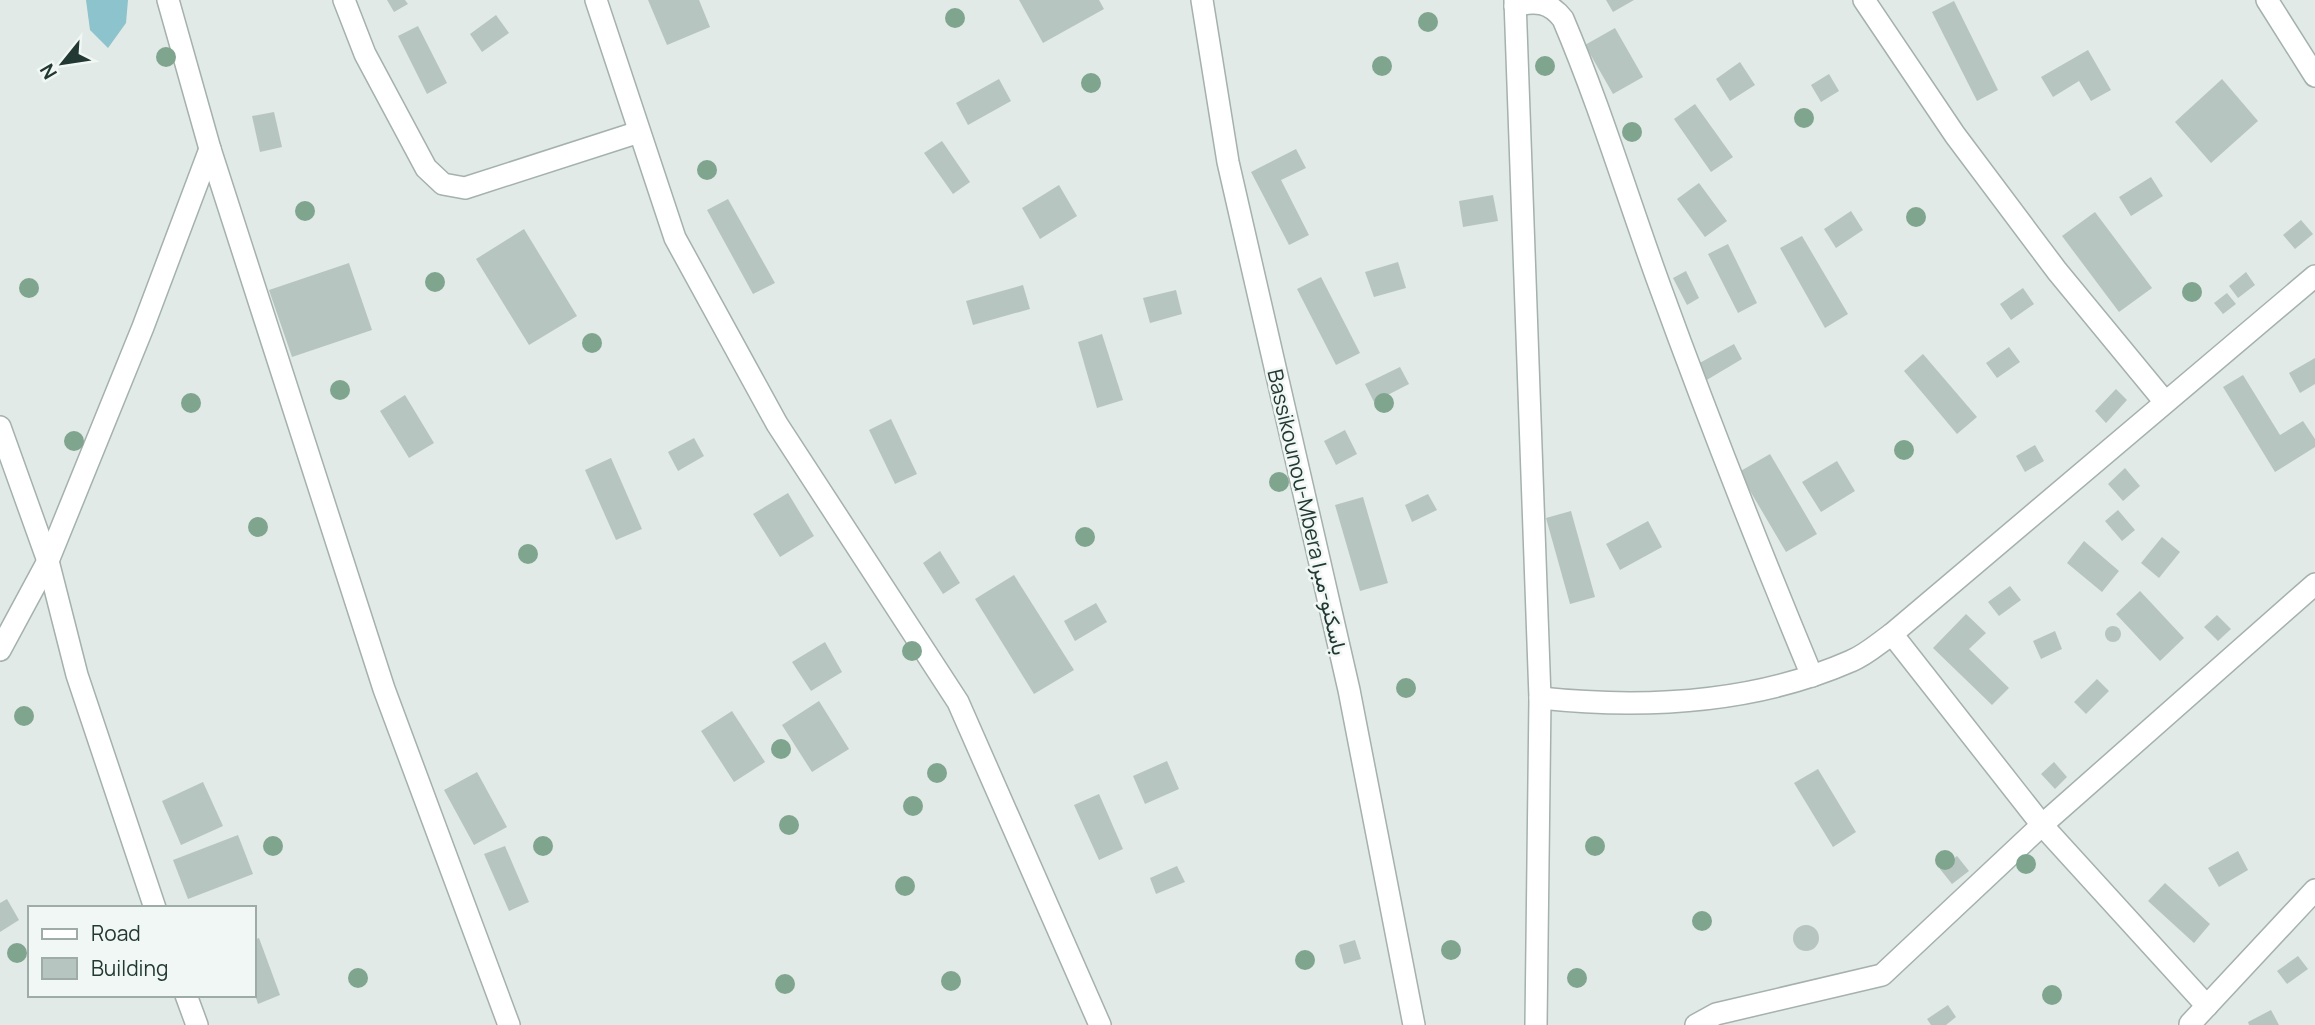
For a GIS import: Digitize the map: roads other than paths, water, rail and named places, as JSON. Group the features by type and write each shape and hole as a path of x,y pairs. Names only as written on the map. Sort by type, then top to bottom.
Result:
{"street":[{"path":"168,0 210,149 384,689 509,1025"},
{"path":"344,0 365,54 426,169 443,184 465,188 639,132"},
{"path":"596,0 675,238 776,424 958,702 1100,1025"},
{"name":"Bassikounou-Mbera باسكنو-مبرا","path":"1202,0 1228,162 1349,690 1414,1025"},
{"path":"1864,0 1955,135 2049,260 2165,402"},
{"path":"2267,0 2315,76"},
{"path":"1536,1025 1540,698 1515,3 1536,1 1556,10 1563,19 1620,169 1694,381 1812,676"},
{"path":"0,650 48,561 143,327 210,149"},
{"path":"1540,698 1597,704 1655,704 1713,699 1769,688 1854,660 1892,635 2315,276"},
{"path":"0,427 48,561 77,675 154,906"},
{"path":"1696,1025 1716,1014 1882,975 2042,825 2315,584"},
{"path":"1892,635 2042,825 2207,1006"},
{"path":"2190,1025 2315,890"},
{"path":"187,997 197,1025"}],"water":[{"path":"86,0 128,0 126,23 108,48 90,30"}]}
